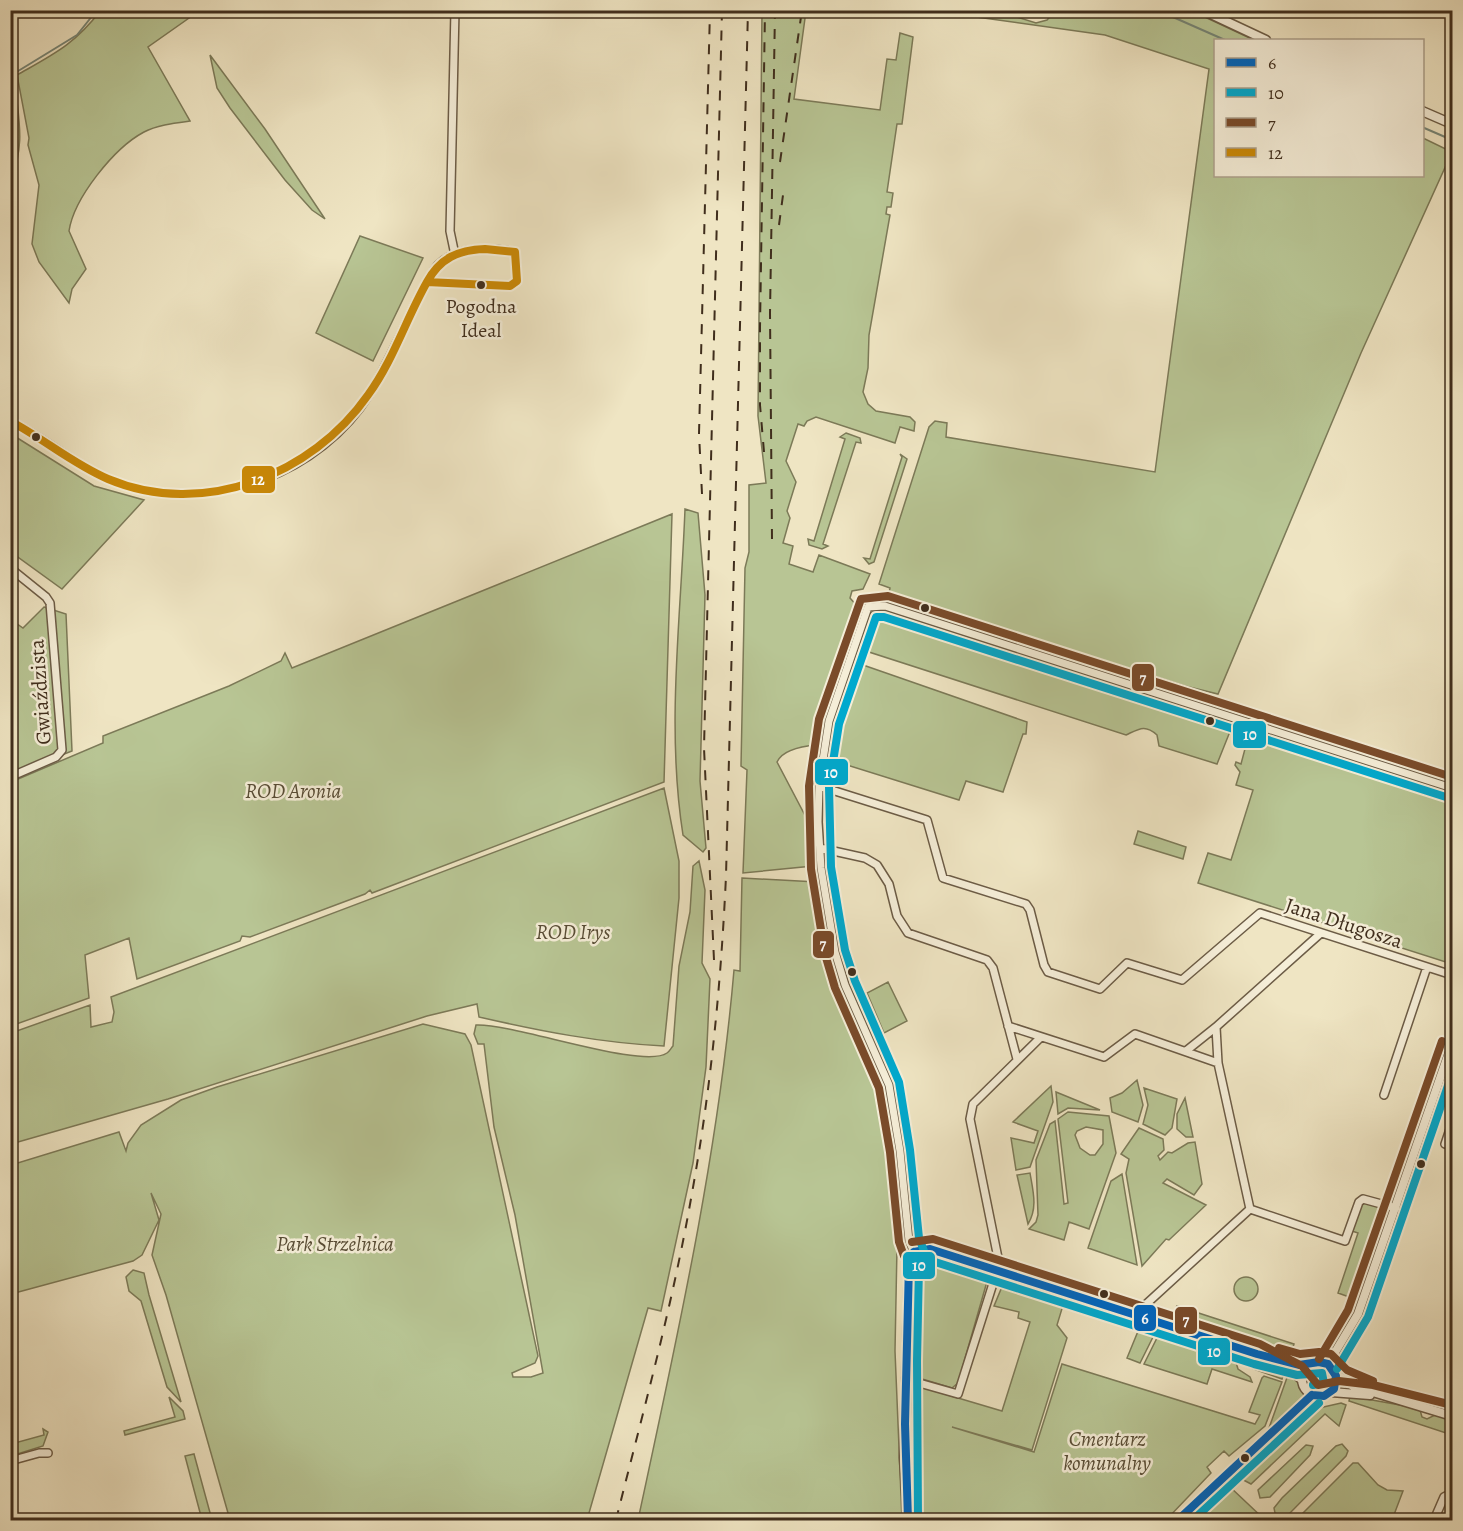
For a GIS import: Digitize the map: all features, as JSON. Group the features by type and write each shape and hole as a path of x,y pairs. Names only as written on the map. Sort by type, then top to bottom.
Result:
{"street":[{"path":"455,10 450,231 455,255"},
{"path":"1202,10 1264,39"},
{"path":"1424,112 1452,124"},
{"path":"10,420 74,462 127,486 170,493 195,493 221,491 264,480 289,468 315,451 351,419 370,393 426,282 439,264 455,255 482,249 515,252"},
{"name":"Gwiaździsta","path":"10,568 46,597 50,603 62,750 56,757 10,777"},
{"path":"908,1521 904,1458 905,1379 909,1264 914,1252 909,1241 905,1217 900,1151 889,1085 845,984 835,952 820,848 819,786 829,721 865,611 871,605 883,605 1452,788"},
{"name":"Jana Długosza","path":"819,786 927,820 943,878 1026,904 1030,910 1044,965 1048,972 1100,989 1127,963 1182,980 1260,913 1452,975"},
{"path":"820,848 865,858 877,866 889,884 897,916 908,933 987,960 993,968 1017,1059"},
{"path":"1186,1051 1321,933"},
{"path":"1384,1095 1427,967"},
{"path":"1008,1026 1104,1057 1135,1034 1218,1063"},
{"path":"1216,1027 1218,1063 1250,1209"},
{"path":"905,1379 958,1394 997,1271 998,1258 970,1119 973,1104 1041,1037"},
{"path":"1328,1364 1358,1314 1452,1044"},
{"path":"1452,1123 1445,1144 1452,1146"},
{"path":"1250,1209 1345,1241 1359,1202 1363,1200 1396,1209"},
{"path":"1140,1316 1143,1307 1250,1209"},
{"path":"914,1252 930,1249 1257,1354 1299,1365 1328,1364"},
{"path":"1257,1354 1292,1371 1302,1380 1305,1388 1312,1395 1320,1397 1331,1392 1336,1386 1336,1374"},
{"path":"1302,1380 1305,1370 1311,1364"},
{"path":"1328,1364 1349,1384 1452,1416"},
{"path":"1331,1392 1385,1397"},
{"path":"1178,1521 1312,1395"},
{"path":"10,1461 39,1453 48,1453"},
{"path":"1434,1521 1444,1497 1452,1493"}],"green space":[{"path":"101,10 199,11 148,47 190,121 155,128 132,139 108,162 87,189 72,218 69,231 86,269 72,289 69,303 39,262 32,244 39,185 28,145 29,138 17,75 72,40"},
{"path":"762,11 806,11 794,99 880,110 887,59 896,60 900,33 913,37 902,124 897,124 887,192 893,193 891,207 887,207 886,214 890,215 869,335 868,368 863,392 868,404 876,411 910,417 915,422 914,431 900,427 895,443 816,417 807,421 804,426 798,424 786,461 796,482 787,511 790,518 783,543 793,546 789,564 813,572 819,555 870,574 863,589 852,591 850,598 858,607 817,745 789,751 777,762 809,823 813,866 743,873 747,770 741,766 745,568 749,552 749,485 766,483 758,416"},
{"path":"933,11 998,11 1036,23 1047,20 1055,11 1192,11 1252,39 1214,39 1214,177 1424,177 1424,138 1452,152 1361,353 1218,694 1185,686 889,593 890,588 879,584 929,427 935,421 947,423 946,437 1155,472 1209,69 1105,35"},
{"path":"210,55 265,129 325,219 312,210 285,180 230,108 217,88"},
{"path":"10,75 15,83 20,132 18,155 11,182"},
{"path":"360,236 423,258 373,361 316,333"},
{"path":"846,433 860,438 861,443 856,442 823,544 828,546 822,549 809,545 808,539 814,541 845,439 840,437"},
{"path":"11,434 94,486 144,500 62,589 11,552"},
{"path":"900,454 907,459 874,562 869,564 864,558 870,559 902,457"},
{"path":"685,509 698,513 705,595 700,781 706,848 703,852 683,835 678,794 676,672"},
{"name":"ROD Aronia","path":"672,514 664,782 372,893 370,890 365,894 250,937 242,936 240,941 137,979 129,938 85,955 89,998 11,1026 11,782 103,743 103,736 229,686 281,661 285,653 292,668"},
{"path":"44,607 66,614 72,751 11,775 10,619 23,628"},
{"path":"881,609 1233,724 1217,764 1159,746 1157,735 1149,730 1138,729 1126,735 869,652 860,640 868,614"},
{"path":"863,665 1027,722 1026,734 1023,734 1003,792 966,781 959,800 831,760"},
{"path":"1250,730 1452,796 1452,964 1198,883 1208,853 1231,860 1253,790 1236,785 1240,772 1235,765 1236,762 1241,764"},
{"name":"ROD Irys","path":"664,788 679,861 679,898 664,1046 548,1032 479,1017 477,1004 427,1016 168,1099 11,1144 11,1033 90,1005 91,1027 112,1022 114,1012 111,997"},
{"path":"1138,831 1186,847 1183,859 1134,844"},
{"name":"Park Strzelnica","path":"699,861 705,890 702,963 710,979 706,1067 693,1163 661,1311 648,1308 587,1520 230,1520 166,1295 152,1255 161,1214 151,1193 159,1220 142,1255 133,1261 11,1294 11,1165 119,1132 126,1151 128,1143 141,1125 181,1100 423,1024 465,1034 471,1045 538,1356 535,1363 512,1373 513,1377 531,1377 543,1373 515,1215 494,1127 484,1044 478,1044 474,1034 476,1025 494,1026 632,1056 653,1057 667,1053 673,1046 679,966 690,912 693,866"},
{"path":"742,878 817,882 838,988 882,1086 897,1247 895,1351 902,1520 638,1520 695,1247 707,1178 727,1040 734,970 740,971"},
{"path":"888,982 907,1021 884,1033 867,993"},
{"path":"1137,1080 1143,1105 1138,1122 1112,1112 1110,1098 1122,1093"},
{"path":"1051,1086 1053,1102 1030,1167 1016,1170 1011,1138 1034,1143 1038,1131 1013,1122"},
{"path":"1144,1088 1177,1099 1172,1128 1165,1135 1143,1124 1148,1105"},
{"path":"1056,1092 1100,1110 1068,1108 1058,1114"},
{"path":"1185,1098 1193,1137 1186,1137 1177,1129 1177,1114"},
{"path":"1068,1112 1109,1116 1116,1153 1089,1229 1069,1222 1064,1240 1029,1229 1036,1222 1038,1215 1036,1160 1050,1124 1055,1121 1064,1204 1068,1203 1058,1119","holes":["1086,1127 1103,1130 1103,1144 1095,1155 1090,1155 1080,1148 1075,1135 1077,1131"]},
{"path":"1139,1128 1163,1139 1164,1150 1158,1156 1160,1160 1168,1152 1172,1153 1188,1143 1195,1142 1202,1184 1194,1195 1167,1179 1163,1183 1206,1205 1169,1240 1166,1239 1142,1266 1126,1173 1129,1159 1121,1154"},
{"path":"1030,1173 1034,1206 1028,1224 1017,1175"},
{"path":"1122,1174 1137,1265 1088,1248 1111,1181"},
{"path":"1365,1203 1379,1206 1380,1216 1352,1298 1338,1293 1358,1233 1352,1231 1361,1206"},
{"path":"931,1256 985,1273 988,1278 958,1383 952,1388 909,1375 916,1265 920,1260"},
{"path":"133,1270 144,1273 181,1402 167,1387 141,1301 129,1291 126,1277"},
{"path":"1246,1277 1251,1278 1257,1284 1257,1294 1251,1300 1246,1301 1241,1300 1235,1294 1234,1289 1235,1284 1241,1278"},
{"name":"Cmentarz komunalny","path":"1004,1282 1041,1291 1064,1302 1057,1325 1067,1338 1032,1450 952,1427 1034,1452 1062,1364 1255,1424 1260,1415 1249,1412 1264,1376 1282,1382 1265,1426 1229,1456 1224,1451 1207,1467 1211,1473 1166,1520 919,1520 911,1390 913,1387 921,1387 1002,1411 1030,1322 1018,1318 1019,1312 994,1306"},
{"path":"1177,1306 1294,1344 1289,1359 1167,1320 1166,1314 1172,1316"},
{"path":"1141,1324 1157,1329 1140,1363 1127,1358"},
{"path":"1162,1328 1232,1349 1238,1369 1250,1377 1252,1382 1212,1369 1207,1384 1144,1364"},
{"path":"1246,1356 1252,1356 1285,1370 1282,1379 1245,1366 1243,1360"},
{"path":"1319,1366 1328,1370 1332,1379 1328,1388 1319,1392 1310,1388 1306,1379 1310,1370"},
{"path":"1289,1372 1297,1379 1305,1397 1269,1428"},
{"path":"1350,1396 1411,1407 1420,1410 1422,1417 1427,1419 1435,1415 1452,1420 1452,1435 1349,1401"},
{"path":"169,1397 183,1411 185,1419 125,1435 124,1431 175,1417"},
{"path":"1341,1403 1346,1405 1339,1426 1325,1414 1251,1484 1236,1476 1306,1411"},
{"path":"43,1429 48,1432 43,1446 11,1456 11,1444 44,1435"},
{"path":"1342,1444 1348,1451 1346,1456 1290,1513 1284,1517 1275,1513 1274,1508 1282,1498 1336,1446"},
{"path":"1306,1445 1313,1446 1310,1455 1270,1497 1260,1498 1258,1490"},
{"path":"194,1454 212,1520 202,1520 185,1456"},
{"path":"1353,1463 1358,1463 1378,1485 1387,1490 1403,1491 1392,1520 1296,1520"},
{"path":"1229,1486 1265,1520 1194,1520"}],"waterway":[{"path":"10,76 77,35 97,10"},
{"path":"1157,10 1223,39"},
{"path":"1424,128 1452,140"}],"railway":[{"path":"702,494 699,434 710,10"},
{"path":"714,960 704,748 722,10"},
{"path":"616,1520 657,1357 684,1234 705,1114 718,996 726,876 748,10"},
{"path":"764,452 760,405 760,327 765,10"},
{"path":"772,539 770,313 775,10"},
{"path":"780,162 802,10"},
{"path":"779,225 783,195"}],"transit line":[{"name":"12","path":"485,249 515,252 517,281 510,286 427,282 438,267 451,257 466,251 485,249"},
{"name":"12","path":"10,421 95,473 144,490 181,494 217,491 253,482 286,467 317,448 345,423 377,382 427,282"},
{"name":"7","path":"904,1256 899,1242 890,1152 879,1088 835,988 825,954 811,869 809,786 819,719 861,599 888,596 1452,777"},
{"name":"10","path":"918,1520 919,1266 924,1251 919,1238 910,1150 899,1082 855,981 845,950 831,867 829,787 839,724 876,617 884,617 1449,798"},
{"name":"7","path":"1319,1359 1348,1310 1442,1041"},
{"name":"10","path":"1337,1369 1368,1317 1452,1074"},
{"name":"7","path":"912,1242 933,1239 1260,1344 1302,1366 1318,1385 1339,1381 1373,1385 1452,1405"},
{"name":"6","path":"914,1252 930,1249 1257,1354 1299,1365 1319,1362 1328,1364 1336,1376 1334,1389 1324,1396 1312,1395"},
{"name":"6","path":"908,1520 905,1424 909,1264 914,1252"},
{"name":"10","path":"916,1262 929,1260 1254,1364 1297,1375 1322,1373 1324,1383 1313,1385"},
{"name":"7","path":"1279,1348 1300,1354 1319,1352 1331,1354 1347,1370 1373,1381"},
{"name":"6","path":"1178,1520 1312,1395"},
{"name":"10","path":"1193,1520 1319,1403"}],"place":[{"name":"Pogodna Ideal","path":"481,285"}]}
